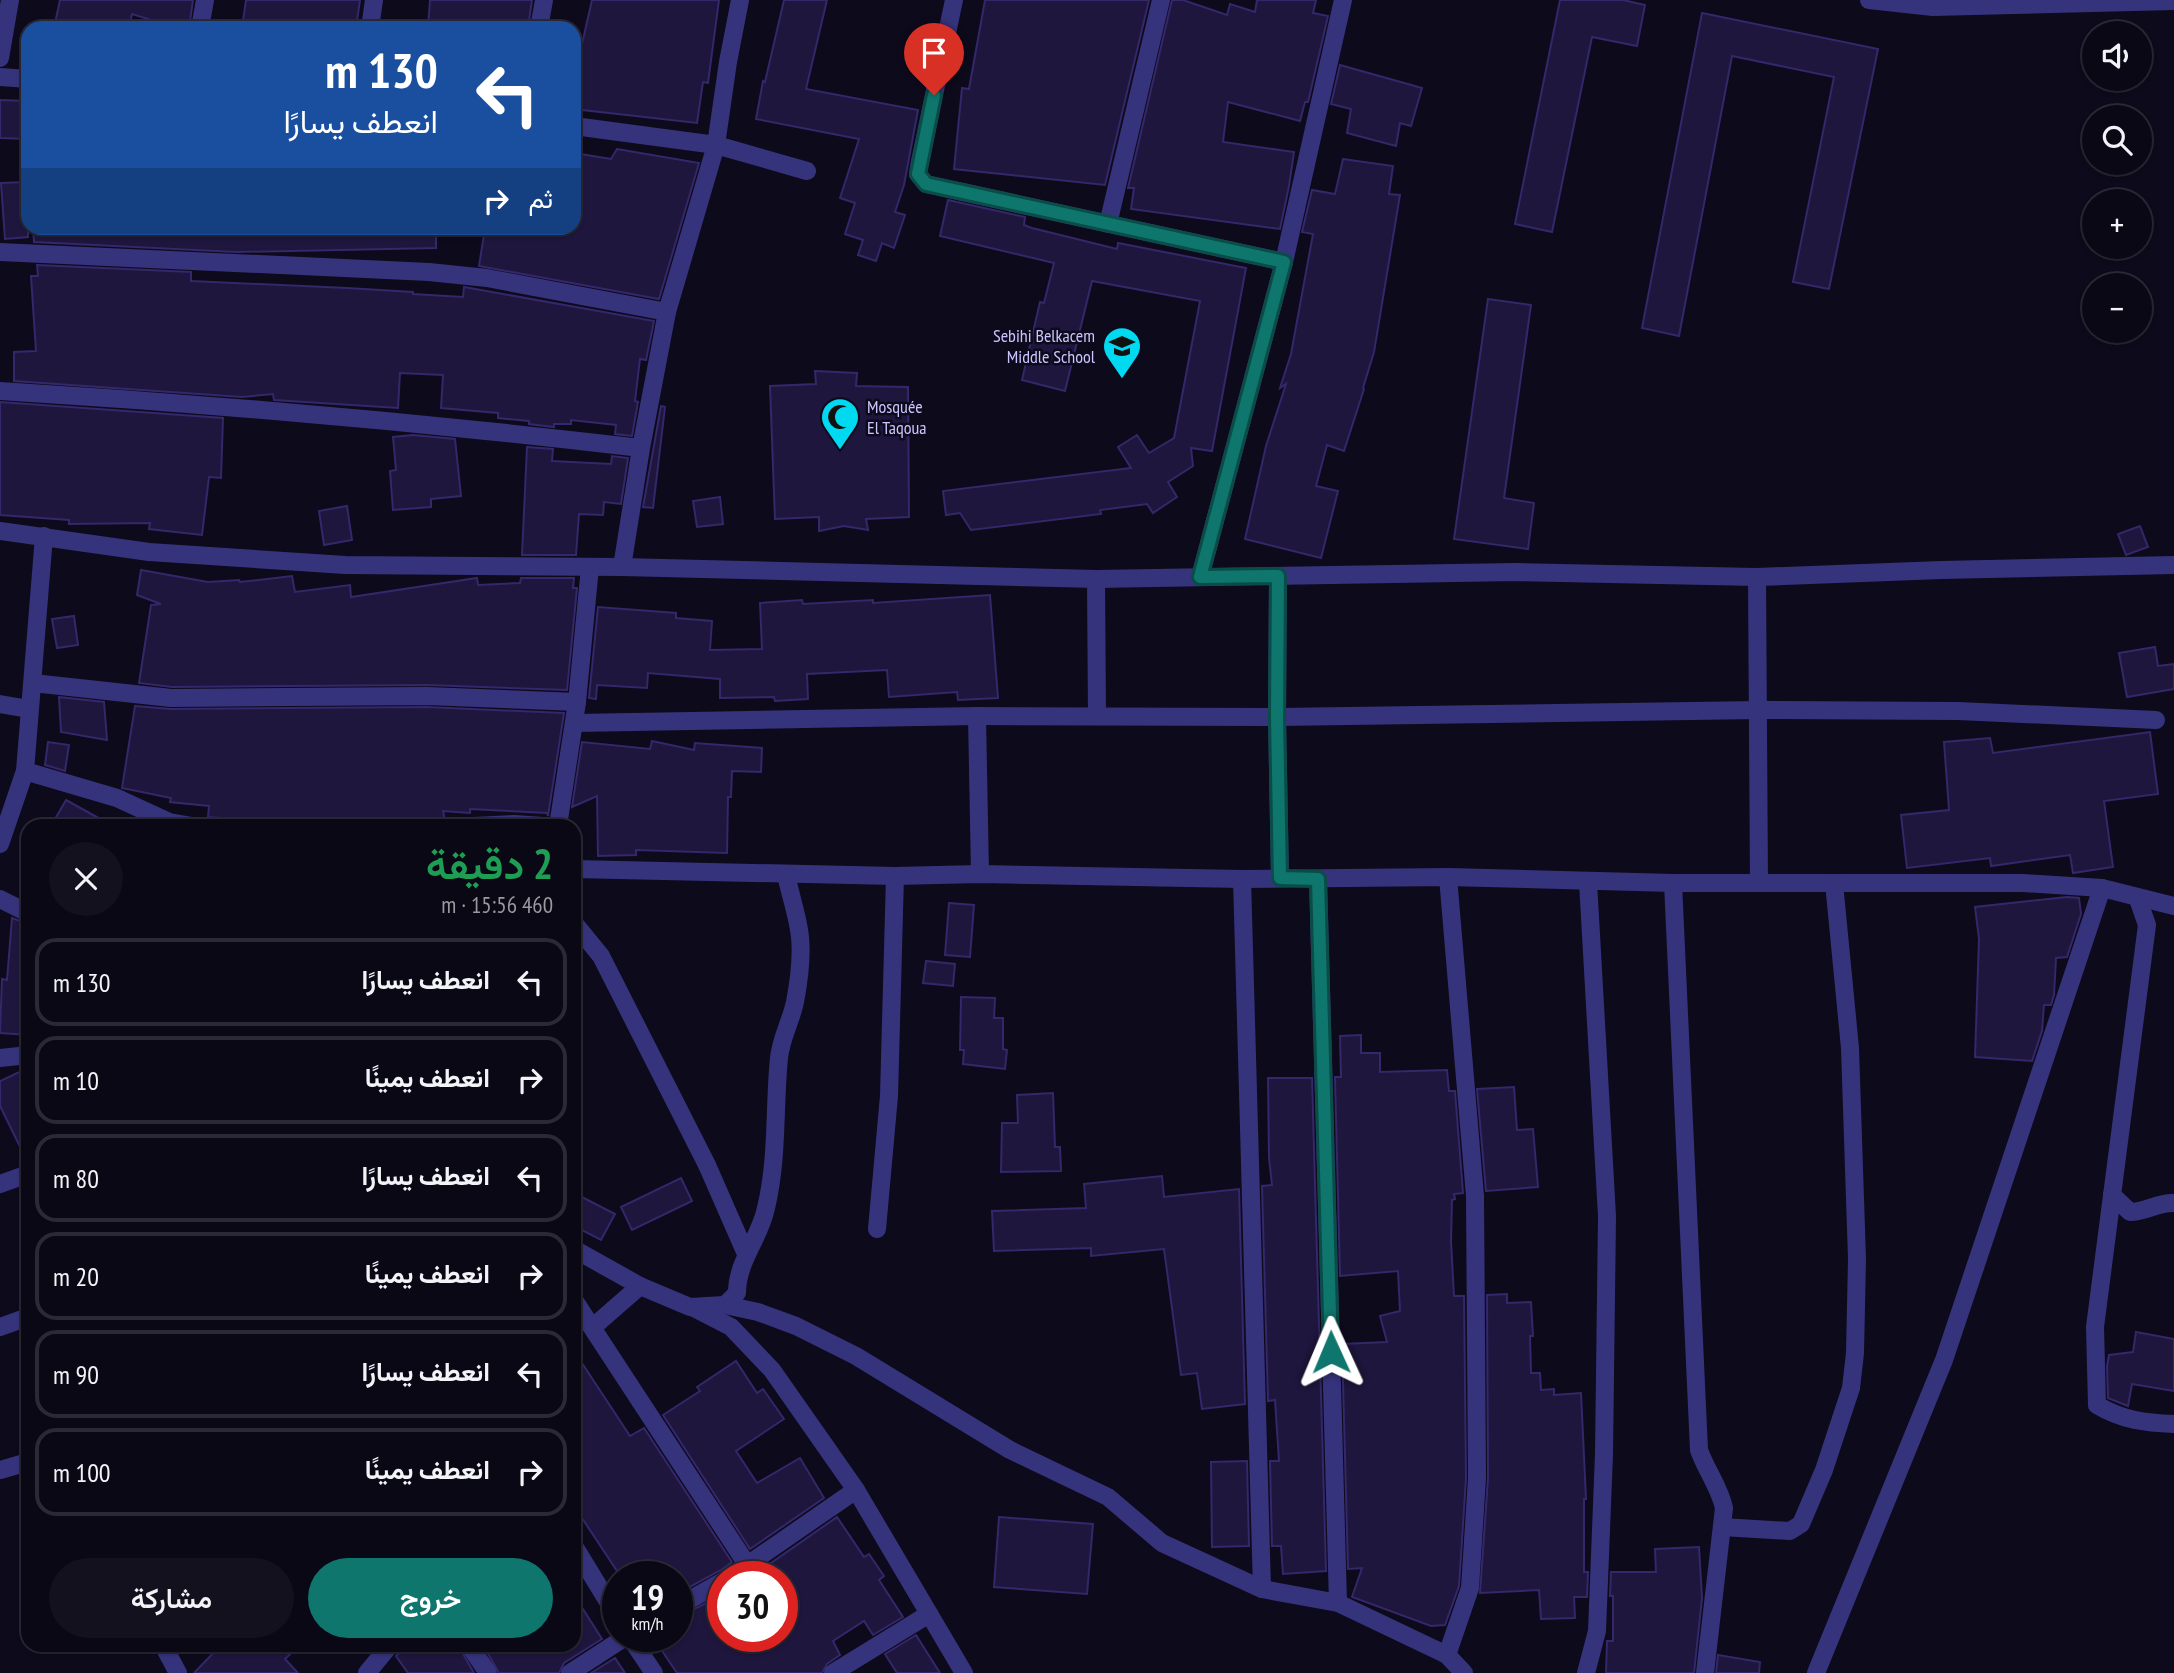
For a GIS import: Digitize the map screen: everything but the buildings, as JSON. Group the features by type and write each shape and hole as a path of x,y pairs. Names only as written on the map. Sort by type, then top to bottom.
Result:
{"street":[{"path":"0,58 10,0"},
{"path":"201,21 205,0"},
{"path":"370,21 374,0"},
{"path":"540,21 544,0"},
{"path":"622,567 667,312 716,145 740,0"},
{"path":"954,0 919,166 918,174 926,184 1284,262"},
{"path":"1108,224 1161,0"},
{"path":"1200,577 1284,262 1343,0"},
{"path":"1869,0 1933,7 2174,1"},
{"path":"0,77 21,78"},
{"path":"581,127 716,145 807,171"},
{"path":"0,252 429,272 498,280 667,312"},
{"path":"0,391 461,427 641,448"},
{"path":"0,531 149,552 331,564 622,567 1096,579 1516,572 1757,577 2174,565"},
{"path":"0,844 25,772 44,536"},
{"path":"559,819 577,702 590,567"},
{"path":"1278,576 1280,878"},
{"path":"1757,577 1759,883"},
{"path":"1096,579 1097,716"},
{"path":"33,683 171,698 427,696 577,702"},
{"path":"0,704 29,709"},
{"path":"574,723 977,716 1277,717 1758,710 1958,711 2156,720"},
{"path":"977,716 980,874"},
{"path":"25,772 117,798 162,819"},
{"path":"581,869 895,876 980,874 1242,879 1448,877 1673,883 2024,883 2102,888 2174,906"},
{"path":"725,1305 737,1293 737,1280 746,1254 759,1232 774,1163 779,1059 782,1038 795,1004 799,981 800,937 786,874"},
{"path":"877,1229 889,1096 895,876"},
{"path":"1447,1655 1470,1588 1477,1478 1475,1196 1448,877"},
{"path":"1242,879 1262,1589"},
{"path":"1318,879 1338,1603"},
{"path":"1586,1673 1597,1631 1604,1454 1607,1216 1588,882"},
{"path":"1673,883 1699,1450 1704,1466 1722,1498 1722,1527 1705,1673"},
{"path":"1722,1527 1790,1531 1801,1524 1824,1470 1851,1388 1855,1353 1857,1259 1850,1048 1834,883"},
{"path":"1816,1673 1944,1360 2102,888"},
{"path":"0,899 21,910"},
{"path":"2138,899 2147,925 2095,1327 2096,1405 2126,1419 2174,1424"},
{"path":"581,932 601,956 706,1165 746,1254"},
{"path":"0,1058 21,1056"},
{"path":"0,1184 21,1176"},
{"path":"2112,1195 2130,1212 2140,1212 2166,1202 2174,1203"},
{"path":"581,1253 640,1286 732,1326 755,1349 856,1490 964,1673"},
{"path":"593,1327 640,1286"},
{"path":"690,1307 725,1305 758,1312 796,1326 856,1356 1010,1450 1108,1497 1163,1543 1262,1589 1338,1603 1447,1655 1464,1673"},
{"path":"581,1310 745,1561"},
{"path":"0,1327 21,1320"},
{"path":"0,1470 21,1464"},
{"path":"755,1561 856,1490"},
{"path":"581,1557 602,1592"},
{"path":"833,1673 929,1614"},
{"path":"167,1652 178,1673"},
{"path":"368,1673 384,1652"},
{"path":"474,1652 488,1673"},
{"path":"570,1673 603,1652"},
{"path":"639,1652 654,1673"}],"place":[{"name":"Sebihi Belkacem Middle School","path":"1122,380"},
{"name":"Mosquée El Taqoua","path":"840,451"}],"route":[{"path":"934,95 918,174 926,184 1284,262 1200,577 1278,576 1280,878 1318,879 1331,1352"}]}
